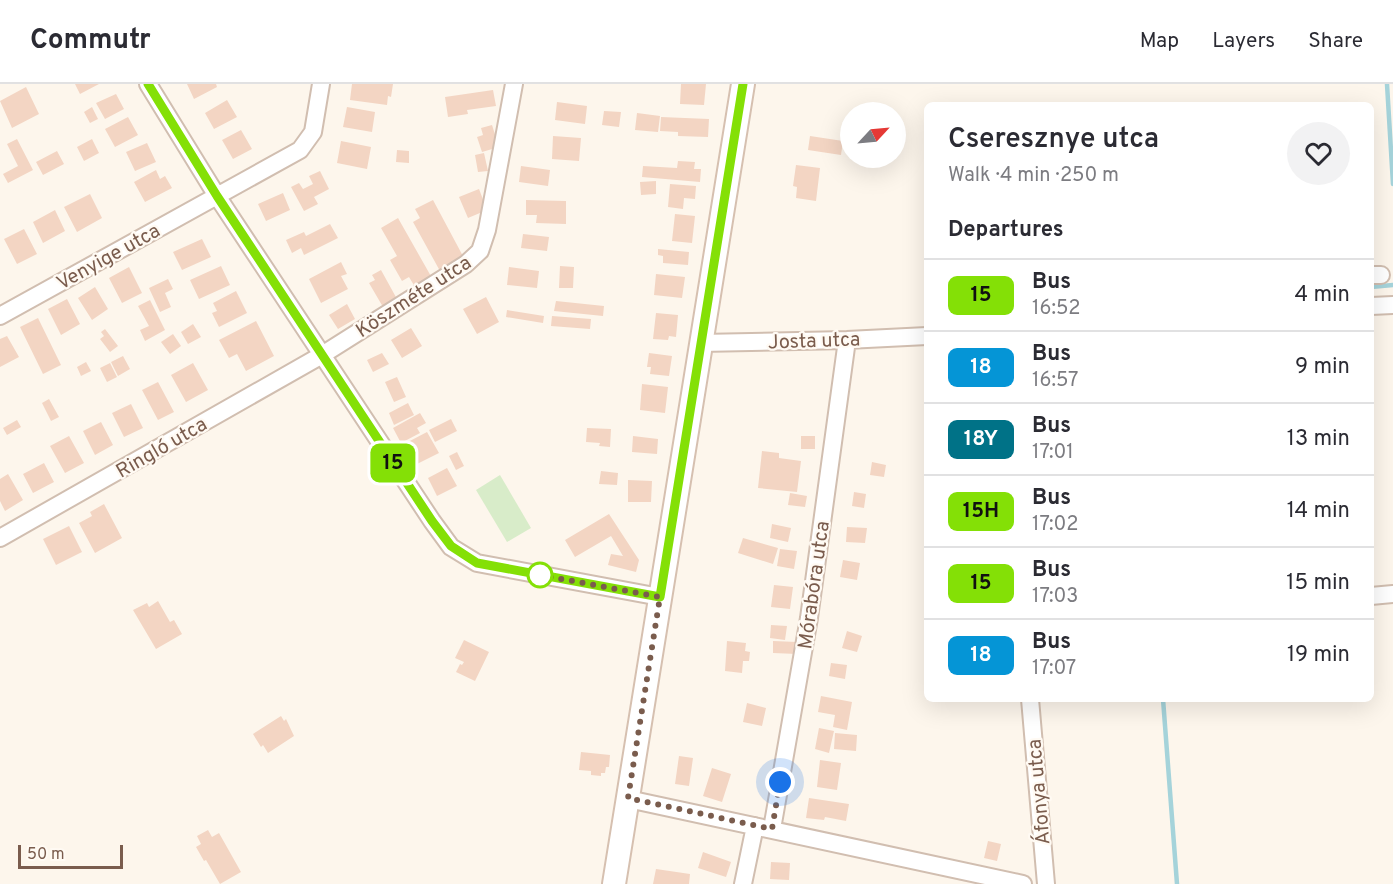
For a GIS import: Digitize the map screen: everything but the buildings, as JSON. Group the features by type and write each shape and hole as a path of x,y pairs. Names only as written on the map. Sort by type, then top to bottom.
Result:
{"street":[{"path":"148,84 217,196 432,521 451,546 477,563 660,597"},
{"name":"Venyige utca","path":"0,316 300,150 313,132 321,84"},
{"name":"Köszméte utca","path":"322,355 466,264 480,251 487,230 514,84"},
{"path":"614,884 743,84"},
{"path":"1374,306 1393,305"},
{"name":"Josta utca","path":"700,343 924,336"},
{"name":"Mórabóra utca","path":"743,884 763,827 809,618 847,340"},
{"name":"Ringló utca","path":"0,538 322,355"},
{"path":"1374,596 1393,594"},
{"name":"Áfonya utca","path":"1030,702 1046,884"},
{"path":"628,798 1023,884"}],"green space":[{"path":"500,475 531,528 507,542 476,490"}],"waterway":[{"path":"1387,84 1393,184"},
{"path":"1374,287 1393,285"},
{"path":"1163,702 1177,884"}],"bus line":[{"name":"15","path":"148,84 217,196 432,521 451,546 477,563 660,597 743,84"}],"route":[{"path":"540,575 660,597 628,798 772,829 780,782"}]}
